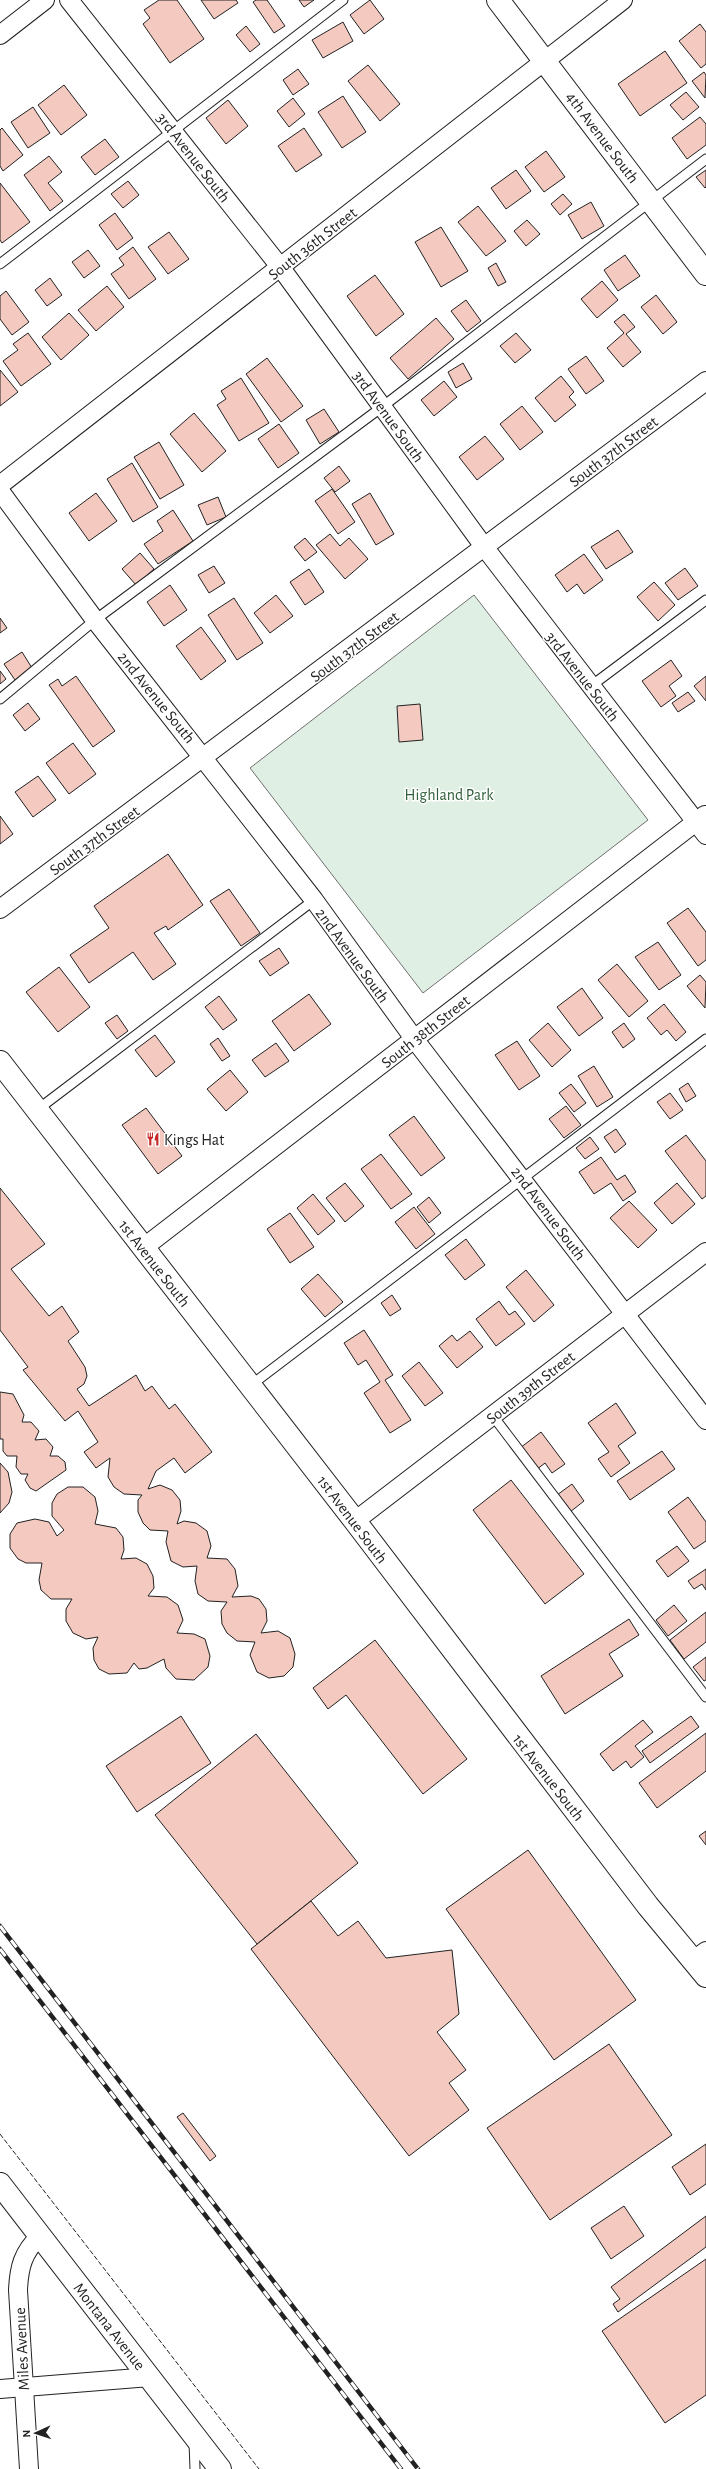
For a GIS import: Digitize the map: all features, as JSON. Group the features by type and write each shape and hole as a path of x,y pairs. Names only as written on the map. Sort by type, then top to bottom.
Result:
{"street":[{"path":"0,35 45,0"},
{"name":"3rd Avenue South","path":"69,0 281,268 485,548 591,686 703,823"},
{"name":"4th Avenue South","path":"498,0 706,274"},
{"name":"South 36th Street","path":"0,485 281,268 623,0"},
{"name":"South 37th Street","path":"0,909 205,758 706,381"},
{"name":"2nd Avenue South","path":"0,491 95,620 205,758 314,900 415,1040 706,1420"},
{"name":"South 38th Street","path":"143,1248 415,1040 703,823"},
{"name":"1st Avenue South","path":"0,1062 355,1521 648,1906 702,1962"},
{"name":"South 39th Street","path":"355,1521 706,1252"},
{"name":"Montana Avenue","path":"0,2184 220,2469"},
{"name":"Miles Avenue","path":"29,2469 18,2290 19,2271 24,2254 40,2236"},
{"path":"0,2389 150,2377"}],"lane":[{"path":"0,264 343,0"},
{"path":"0,699 95,620 382,407 706,159"},
{"path":"591,686 706,600"},
{"path":"37,1110 314,900"},
{"path":"250,1386 523,1180 706,1039"},
{"path":"493,1416 706,1697"},
{"path":"193,2435 195,2469"}],"green space":[{"name":"Highland Park","path":"474,595 648,820 423,993 250,768"}],"building":[{"path":"159,0 177,0 204,39 170,63 143,24 150,18 144,10"},
{"path":"201,0 236,0 238,3 214,19"},
{"path":"256,0 267,0 285,26 274,33 253,2"},
{"path":"299,0 314,0 304,7"},
{"path":"370,0 384,19 364,34 350,15"},
{"path":"343,22 353,41 323,58 312,40"},
{"path":"700,24 706,32 706,64 701,68 679,41"},
{"path":"246,26 260,44 250,52 236,35"},
{"path":"665,51 687,83 640,116 618,84"},
{"path":"368,65 400,104 380,121 348,81"},
{"path":"298,69 309,84 293,95 283,80"},
{"path":"704,72 706,75 705,98 692,81"},
{"path":"64,85 87,115 61,135 38,105"},
{"path":"686,92 699,107 683,120 670,105"},
{"path":"343,96 366,132 342,148 318,112"},
{"path":"293,98 305,114 289,127 277,111"},
{"path":"228,100 248,126 226,144 206,118"},
{"path":"33,107 50,133 28,148 11,122"},
{"path":"700,117 706,124 706,145 687,159 672,138"},
{"path":"2,128 23,155 3,171 0,166 0,130"},
{"path":"304,128 322,155 296,172 278,146"},
{"path":"105,139 119,157 95,175 81,157"},
{"path":"546,151 565,177 544,192 525,167"},
{"path":"49,156 62,172 48,183 63,201 50,211 24,175"},
{"path":"516,170 531,191 506,209 491,188"},
{"path":"706,170 706,187 705,188 696,177"},
{"path":"128,181 139,195 123,208 111,194"},
{"path":"0,183 30,222 2,243 0,240"},
{"path":"563,194 572,204 560,215 551,204"},
{"path":"591,202 604,226 582,239 568,215"},
{"path":"478,206 506,241 486,256 458,222"},
{"path":"115,213 133,238 117,250 99,225"},
{"path":"527,220 540,234 526,246 514,231"},
{"path":"441,227 468,271 441,287 415,242"},
{"path":"169,232 189,259 168,274 148,247"},
{"path":"133,247 156,279 129,299 111,274 124,265 119,258"},
{"path":"88,250 100,266 84,278 72,262"},
{"path":"625,255 640,276 618,291 604,270"},
{"path":"496,263 506,282 498,286 488,268"},
{"path":"375,275 404,314 376,336 347,296"},
{"path":"50,278 62,295 47,306 35,290"},
{"path":"602,281 618,300 597,318 581,299"},
{"path":"107,286 124,307 96,331 78,310"},
{"path":"6,291 29,322 12,335 0,319 0,296"},
{"path":"656,295 677,322 663,334 641,307"},
{"path":"466,300 481,321 467,332 451,311"},
{"path":"69,313 89,335 61,360 42,337"},
{"path":"624,314 635,327 626,334 641,352 623,367 607,348 624,333 614,322"},
{"path":"436,318 454,339 408,379 390,358"},
{"path":"28,333 51,364 21,386 3,361 18,350 13,344"},
{"path":"516,333 531,350 515,363 500,346"},
{"path":"586,356 604,381 586,394 568,369"},
{"path":"267,358 303,406 281,422 246,374"},
{"path":"463,363 472,379 456,388 448,372"},
{"path":"0,370 18,392 0,406"},
{"path":"561,376 574,392 569,397 576,405 555,422 535,398"},
{"path":"241,378 269,423 239,441 217,405 226,399 221,391"},
{"path":"444,381 457,397 434,416 421,400"},
{"path":"522,406 543,432 520,450 500,424"},
{"path":"324,409 339,432 320,444 306,420"},
{"path":"194,413 226,451 202,472 170,434"},
{"path":"279,424 299,453 278,468 258,439"},
{"path":"485,436 504,459 477,480 459,457"},
{"path":"159,442 184,485 160,499 134,457"},
{"path":"132,463 158,507 133,522 107,479"},
{"path":"339,466 350,481 335,492 324,478"},
{"path":"332,489 355,522 338,534 315,501"},
{"path":"96,493 117,521 89,541 69,513"},
{"path":"370,493 394,534 376,545 352,504"},
{"path":"218,497 226,517 207,525 198,505"},
{"path":"173,510 193,541 158,564 144,544 163,531 157,521"},
{"path":"618,530 633,552 606,569 591,547"},
{"path":"330,534 340,546 349,538 368,559 345,579 316,545"},
{"path":"305,538 317,552 305,561 294,547"},
{"path":"140,553 154,569 136,585 122,569"},
{"path":"584,554 603,580 584,594 577,584 567,592 555,575"},
{"path":"214,566 225,583 209,593 198,575"},
{"path":"685,568 698,586 678,600 665,583"},
{"path":"309,569 324,592 305,605 290,582"},
{"path":"654,582 675,605 658,621 637,597"},
{"path":"170,585 187,610 164,626 147,602"},
{"path":"276,595 293,616 270,633 254,613"},
{"path":"234,598 263,643 237,660 208,615"},
{"path":"0,618 7,628 0,633"},
{"path":"201,627 226,661 201,680 176,646"},
{"path":"22,652 32,668 15,680 4,664"},
{"path":"671,660 682,676 669,686 676,696 661,707 642,681"},
{"path":"0,671 6,679 0,684"},
{"path":"76,676 115,731 93,747 49,685 58,679 62,686"},
{"path":"706,676 706,701 694,686"},
{"path":"688,692 695,701 678,712 672,703"},
{"path":"28,703 40,719 25,731 13,715"},
{"path":"420,704 423,740 399,742 397,706"},
{"path":"73,743 96,774 69,794 46,763"},
{"path":"38,776 56,800 33,817 15,792"},
{"path":"0,816 13,834 0,844"},
{"path":"168,854 203,905 168,930 166,926 154,933 176,964 153,980 133,952 89,983 70,955 109,928 94,906"},
{"path":"229,889 260,933 241,946 210,901"},
{"path":"688,908 706,932 706,960 698,966 667,923"},
{"path":"658,942 681,975 659,990 635,957"},
{"path":"279,948 289,963 270,976 259,961"},
{"path":"617,964 648,1001 629,1017 598,980"},
{"path":"59,967 90,1007 58,1032 26,992"},
{"path":"700,975 706,982 705,1008 687,986"},
{"path":"582,988 603,1018 579,1036 557,1007"},
{"path":"309,994 331,1024 294,1051 272,1021"},
{"path":"219,996 237,1020 223,1030 205,1007"},
{"path":"664,1004 686,1032 676,1041 667,1030 661,1035 647,1018"},
{"path":"117,1015 128,1031 117,1039 105,1023"},
{"path":"548,1023 571,1050 552,1067 529,1040"},
{"path":"624,1023 635,1039 623,1048 612,1032"},
{"path":"155,1035 175,1062 156,1077 135,1050"},
{"path":"218,1038 230,1056 222,1061 210,1044"},
{"path":"517,1041 540,1076 519,1090 495,1055"},
{"path":"276,1043 289,1061 265,1077 252,1060"},
{"path":"594,1066 613,1097 597,1107 578,1076"},
{"path":"230,1070 248,1092 226,1111 207,1089"},
{"path":"688,1083 696,1096 686,1102 679,1089"},
{"path":"571,1084 586,1103 574,1112 559,1093"},
{"path":"670,1093 683,1110 670,1119 657,1102"},
{"path":"566,1106 581,1125 564,1138 549,1119"},
{"path":"146,1108 182,1156 158,1174 122,1125"},
{"path":"414,1116 445,1158 421,1176 389,1135"},
{"path":"616,1129 626,1144 615,1153 604,1137"},
{"path":"686,1135 706,1161 706,1196 702,1199 665,1151"},
{"path":"590,1137 599,1149 585,1159 576,1148"},
{"path":"381,1154 412,1194 391,1209 361,1169"},
{"path":"601,1157 617,1180 625,1175 636,1192 623,1201 611,1183 594,1194 579,1172"},
{"path":"345,1183 364,1206 345,1222 326,1198"},
{"path":"677,1183 695,1204 672,1224 654,1203"},
{"path":"0,1188 45,1244 11,1269 49,1316 62,1306 79,1332 68,1341 85,1367 87,1376 84,1384 77,1389 89,1406 136,1375 145,1391 152,1386 169,1409 175,1404 212,1452 185,1473 174,1458 156,1471 148,1489 160,1485 172,1490 180,1500 181,1511 177,1524 184,1521 196,1523 207,1531 211,1546 207,1558 227,1559 235,1569 238,1586 232,1597 251,1596 259,1599 266,1609 267,1621 261,1633 278,1631 290,1638 295,1654 293,1667 284,1676 269,1678 257,1672 250,1655 255,1642 237,1641 227,1633 222,1624 221,1611 227,1602 208,1601 198,1594 195,1581 197,1566 183,1567 171,1561 166,1542 168,1531 150,1530 143,1523 138,1512 138,1500 142,1495 124,1494 114,1487 108,1477 110,1458 96,1468 84,1452 98,1442 78,1411 65,1421 23,1370 28,1367 0,1330"},
{"path":"313,1194 335,1221 318,1235 297,1208"},
{"path":"429,1197 441,1213 429,1223 417,1207"},
{"path":"629,1201 657,1230 638,1248 610,1218"},
{"path":"414,1207 435,1234 416,1249 395,1222"},
{"path":"290,1213 314,1247 290,1263 267,1229"},
{"path":"466,1239 485,1265 465,1280 445,1255"},
{"path":"526,1270 554,1305 534,1322 506,1287"},
{"path":"318,1274 343,1302 325,1317 301,1289"},
{"path":"392,1295 401,1309 390,1316 381,1303"},
{"path":"499,1301 509,1315 515,1311 525,1324 496,1346 476,1319"},
{"path":"364,1330 393,1375 385,1380 411,1420 390,1433 364,1393 380,1382 366,1360 358,1365 344,1343"},
{"path":"470,1331 483,1347 457,1368 439,1346 452,1335 457,1341"},
{"path":"419,1362 443,1393 425,1406 402,1376"},
{"path":"0,1392 13,1394 24,1415 22,1422 31,1422 39,1431 35,1440 46,1439 53,1447 50,1456 58,1456 65,1462 66,1470 36,1491 30,1488 25,1480 28,1474 21,1474 16,1467 17,1456 7,1456 3,1451 3,1439 0,1439"},
{"path":"616,1403 636,1433 618,1446 630,1463 611,1477 598,1459 609,1452 588,1423"},
{"path":"541,1432 565,1464 552,1473 545,1463 536,1470 520,1448"},
{"path":"662,1451 675,1469 630,1500 617,1481"},
{"path":"0,1463 8,1472 12,1492 9,1503 0,1513"},
{"path":"511,1480 584,1574 545,1604 473,1510"},
{"path":"572,1484 584,1501 570,1512 557,1495"},
{"path":"68,1487 83,1487 95,1497 98,1511 95,1524 116,1528 123,1537 124,1550 121,1559 136,1558 147,1564 153,1576 154,1588 148,1596 167,1597 178,1605 183,1620 177,1633 194,1634 205,1639 210,1656 208,1667 194,1680 176,1679 166,1668 164,1659 147,1668 139,1669 134,1663 127,1673 109,1674 99,1669 94,1660 93,1648 98,1637 86,1639 73,1633 66,1621 66,1609 72,1599 51,1599 41,1590 39,1580 42,1563 26,1563 18,1559 10,1548 10,1534 17,1523 35,1519 49,1522 57,1536 64,1530 52,1516 52,1503 57,1494"},
{"path":"688,1497 706,1522 706,1541 694,1549 668,1512"},
{"path":"677,1546 689,1561 668,1577 656,1561"},
{"path":"706,1569 706,1590 702,1584 694,1589 688,1581"},
{"path":"674,1605 687,1621 668,1636 656,1620"},
{"path":"706,1612 706,1642 684,1659 670,1640"},
{"path":"629,1619 639,1635 609,1654 623,1676 565,1714 541,1676"},
{"path":"375,1640 467,1759 423,1794 346,1695 328,1709 313,1688"},
{"path":"706,1657 706,1680 704,1681 693,1667"},
{"path":"181,1716 211,1763 137,1812 106,1766"},
{"path":"691,1716 699,1727 650,1763 642,1751"},
{"path":"643,1720 653,1732 635,1746 644,1757 631,1768 626,1761 613,1771 600,1754"},
{"path":"706,1733 706,1771 657,1808 639,1783"},
{"path":"256,1734 358,1863 257,1944 155,1815"},
{"path":"706,1831 706,1845 699,1836"},
{"path":"528,1850 636,2000 554,2060 446,1909"},
{"path":"311,1901 338,1936 358,1921 386,1958 452,1950 459,2014 437,2032 466,2070 449,2083 469,2110 409,2156 251,1949"},
{"path":"609,2044 672,2135 550,2220 487,2128"},
{"path":"183,2113 216,2156 210,2161 177,2117"},
{"path":"706,2144 706,2184 690,2195 672,2167"},
{"path":"624,2206 644,2236 611,2259 591,2228"},
{"path":"706,2216 706,2247 618,2312 613,2304 620,2299 611,2287"},
{"path":"706,2259 706,2395 665,2423 602,2331"}],"railway":[{"path":"0,1926 418,2469"},
{"path":"0,1949 401,2469"}],"fence":[{"path":"0,2134 259,2469"}],"place":[{"name":"Kings Hat","path":"153,1139"}]}
